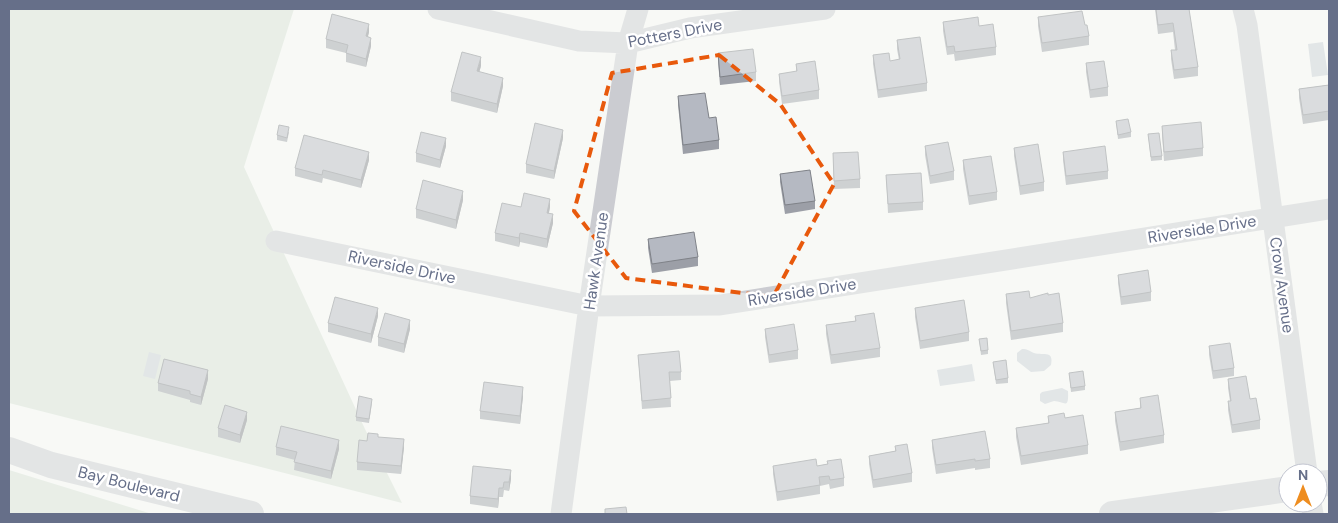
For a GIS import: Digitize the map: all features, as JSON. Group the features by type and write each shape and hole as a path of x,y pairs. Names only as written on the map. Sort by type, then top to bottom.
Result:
{"street":[{"name":"Potters Drive","path":"438,9 578,41 628,43 690,28 825,9"},
{"name":"Hawk Avenue","path":"561,514 589,306 628,43 638,9"},
{"name":"Crow Avenue","path":"1243,9 1248,24 1306,463"},
{"name":"Riverside Drive","path":"276,241 589,306 720,305 1329,209"},
{"name":"Bay Boulevard","path":"9,450 51,465 251,514"},
{"path":"1112,514 1278,490"}],"highlighted area":[{"path":"719,55 780,104 834,184 773,297 626,278 574,211 612,73"}],"shaded area":[{"path":"9,9 294,9 244,167 365,429 402,503 9,403"},
{"path":"1323,42 1328,75 1312,77 1308,44"},
{"path":"1022,349 1037,354 1049,355 1052,360 1051,365 1044,371 1031,372 1017,361 1017,353"},
{"path":"149,352 161,355 155,379 143,376"},
{"path":"972,364 975,381 940,386 937,370"},
{"path":"1062,388 1068,391 1067,403 1054,401 1045,404 1040,401 1040,394 1042,392"},
{"path":"9,470 152,514 9,514"}],"building":[{"path":"1156,9 1189,9 1198,67 1174,70 1171,50 1177,50 1173,23 1158,25"},
{"path":"1082,11 1089,36 1042,43 1038,17"},
{"path":"332,14 369,24 366,36 371,38 366,59 346,53 348,45 326,39"},
{"path":"978,17 979,26 993,24 996,47 955,52 954,46 947,47 943,22"},
{"path":"920,37 927,83 878,90 873,55 889,53 890,61 900,59 897,40"},
{"path":"753,49 756,72 720,77 718,53"},
{"path":"462,52 481,57 477,71 503,78 497,104 451,92"},
{"path":"815,61 819,90 782,96 779,74 797,71 796,64"},
{"path":"1104,61 1108,87 1090,90 1086,63"},
{"path":"1329,85 1329,111 1303,115 1299,89"},
{"path":"705,93 709,118 716,117 719,140 683,145 678,96"},
{"path":"1128,119 1131,132 1118,135 1116,121"},
{"path":"1201,122 1203,148 1164,152 1162,126"},
{"path":"535,123 563,130 554,171 526,164"},
{"path":"279,125 289,127 287,138 277,135"},
{"path":"421,132 446,138 440,160 416,153"},
{"path":"1159,133 1162,156 1151,157 1148,134"},
{"path":"304,135 369,152 361,180 323,170 322,175 295,168"},
{"path":"948,142 954,171 930,176 925,146"},
{"path":"1038,144 1044,182 1020,186 1014,148"},
{"path":"1105,146 1108,171 1066,176 1063,152"},
{"path":"858,152 860,179 834,181 833,153"},
{"path":"991,156 997,192 969,196 963,160"},
{"path":"810,170 815,201 785,205 780,174"},
{"path":"921,173 923,202 888,204 886,175"},
{"path":"423,180 463,191 456,220 416,209"},
{"path":"524,193 550,199 547,213 553,214 547,239 520,233 519,238 495,233 502,203 521,207"},
{"path":"694,232 698,257 652,264 648,239"},
{"path":"1148,270 1151,292 1121,297 1118,275"},
{"path":"1029,291 1030,298 1048,293 1048,295 1059,293 1063,323 1011,331 1006,294"},
{"path":"335,297 378,308 371,334 328,323"},
{"path":"964,300 969,332 920,341 915,308"},
{"path":"385,313 410,320 404,344 378,337"},
{"path":"874,313 880,348 831,355 826,325 856,321 855,316"},
{"path":"794,324 798,350 769,355 765,329"},
{"path":"987,338 988,350 981,351 979,339"},
{"path":"1230,343 1234,368 1213,371 1209,346"},
{"path":"679,351 681,372 669,372 671,398 642,401 638,355"},
{"path":"164,359 208,370 201,397 190,394 190,391 158,383"},
{"path":"1006,360 1008,378 996,380 993,362"},
{"path":"1083,371 1085,386 1071,388 1069,373"},
{"path":"1246,376 1250,399 1256,398 1260,420 1232,425 1228,401 1231,401 1228,379"},
{"path":"484,382 523,387 520,416 480,411"},
{"path":"1158,395 1164,435 1120,442 1115,412 1141,408 1140,398"},
{"path":"359,396 372,399 369,419 356,417"},
{"path":"225,405 247,412 240,435 218,428"},
{"path":"1064,413 1065,418 1083,415 1088,445 1021,456 1016,428 1049,423 1048,416"},
{"path":"281,426 339,440 331,471 294,462 297,452 276,447"},
{"path":"985,431 990,459 975,461 975,459 936,465 932,440"},
{"path":"368,433 378,434 378,437 404,439 401,466 357,462 359,440 367,441"},
{"path":"907,444 912,473 873,480 869,456 896,451 895,446"},
{"path":"816,459 817,466 828,464 827,461 841,459 844,478 830,480 829,476 819,477 820,485 777,492 773,466"},
{"path":"473,466 511,470 509,482 504,482 503,488 499,488 498,499 470,496"},
{"path":"626,507 627,514 605,514 605,509"}]}
